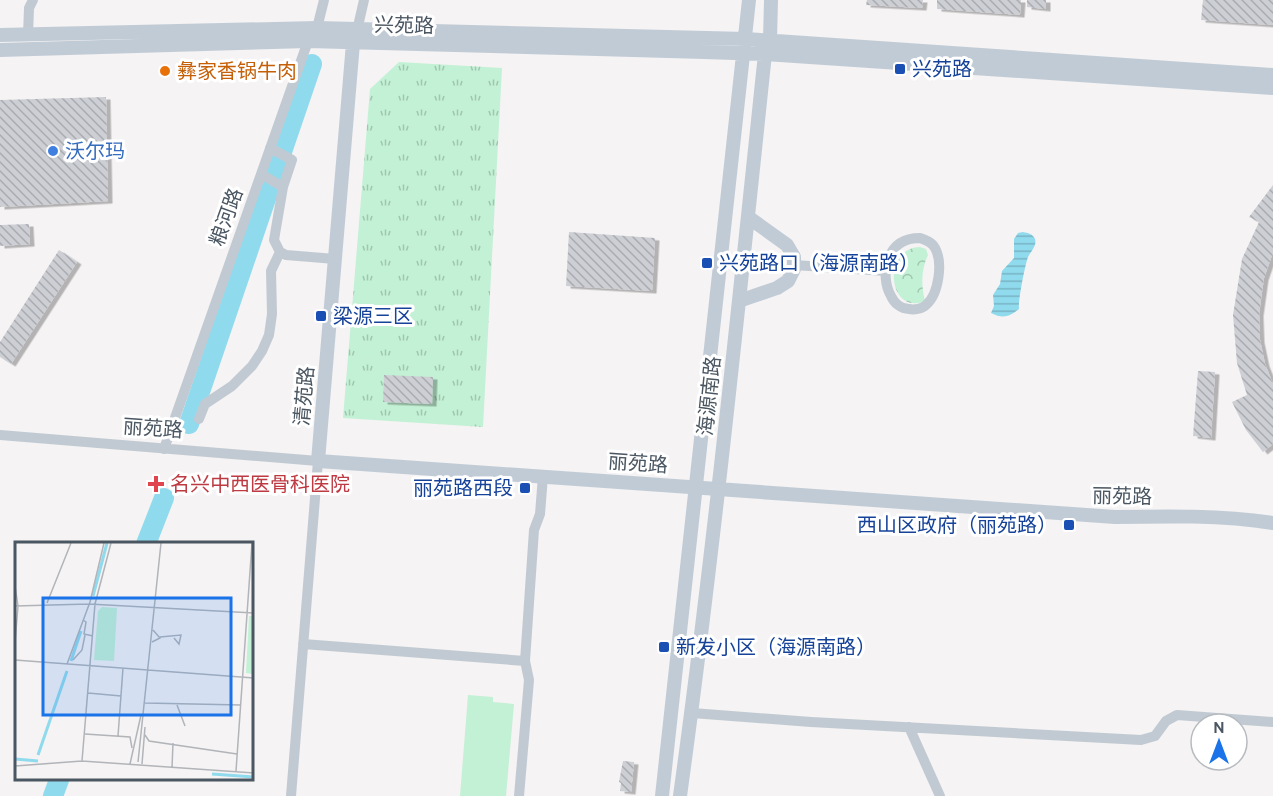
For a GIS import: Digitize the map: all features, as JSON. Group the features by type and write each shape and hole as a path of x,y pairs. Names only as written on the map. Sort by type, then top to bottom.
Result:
{"main road":[{"name":"海源南路","path":"662,795 749,0"},
{"name":"海源南路","path":"680,796 719,489 768,47 771,0"},
{"name":"兴苑路","path":"0,35 358,28 746,39 768,47 1273,88"},
{"name":"兴苑路","path":"0,50 308,41 742,53 768,47 1273,75"},
{"name":"清苑路","path":"318,460 353,43"},
{"path":"739,301 783,285 792,275 794,265 794,256 788,245 748,217"},
{"name":"丽苑路","path":"318,460 1114,517 1182,516 1252,519 1273,523"}],"street":[{"path":"28,35 30,8 33,0"},
{"name":"粮河路","path":"164,449 308,41 317,28 324,0"},
{"name":"清苑路","path":"353,43 364,0"},
{"path":"270,148 292,160 283,187 274,240 280,252 286,255 335,259"},
{"path":"261,174 283,187"},
{"path":"920,238 932,243 935,248 939,261 934,295 921,309 907,309 895,303 886,282 886,271 887,261 899,243 920,238"},
{"path":"199,419 205,404 232,386 252,366 262,351 269,335 272,314 272,271 280,252"},
{"path":"794,265 886,271"},
{"name":"丽苑路","path":"0,435 318,460"},
{"name":"清苑路","path":"291,796 318,460"},
{"path":"519,796 529,680 525,662 534,530 540,514 543,476"},
{"path":"303,644 525,662"},
{"path":"692,712 811,722 1141,740 1155,736 1166,721 1177,715 1273,722"},
{"path":"909,727 940,796"}],"green space":[{"path":"399,62 502,68 483,427 343,418 370,89"},
{"path":"920,247 926,249 928,255 922,277 925,301 913,303 903,299 897,291 894,280 895,268 899,258 908,250"},
{"path":"468,695 493,697 493,702 514,704 506,796 460,796"}],"water":[{"path":"1018,233 1032,235 1035,242 1025,267 1019,309 1006,316 995,315 991,313 994,306 993,295 1000,284 1002,271 1014,258 1014,239"}],"building":[{"path":"867,0 923,0 922,8 866,5"},
{"path":"937,0 1021,0 1020,15 937,9"},
{"path":"1027,0 1046,0 1046,9 1027,7"},
{"path":"1203,0 1273,0 1273,25 1201,20"},
{"name":"沃尔玛","path":"106,97 108,201 0,207 0,100"},
{"path":"1273,185 1273,252 1264,278 1259,314 1260,340 1265,364 1273,384 1273,444 1263,452 1246,430 1232,402 1247,395 1237,363 1233,315 1242,259 1259,222 1249,217"},
{"path":"29,224 30,244 0,246 0,225"},
{"path":"569,232 655,238 652,291 566,286"},
{"path":"59,250 77,262 11,364 0,357 0,342"},
{"path":"1198,371 1215,372 1211,438 1193,436"},
{"path":"384,375 433,377 432,404 383,402"},
{"path":"623,761 634,762 631,792 620,791 621,783 619,782"}],"waterway":[{"path":"189,424 312,64"},
{"path":"147,542 164,498"},
{"path":"53,796 59,781"}],"place":[{"name":"兴苑路","path":"900,69"},
{"name":"彝家香锅牛肉","path":"165,71"},
{"name":"沃尔玛","path":"53,151"},
{"name":"兴苑路口（海源南路）","path":"707,263"},
{"name":"梁源三区","path":"321,316"},
{"name":"名兴中西医骨科医院","path":"156,484"},
{"name":"丽苑路西段","path":"525,488"},
{"name":"西山区政府（丽苑路）","path":"1069,525"},
{"name":"新发小区（海源南路）","path":"664,647"}]}
